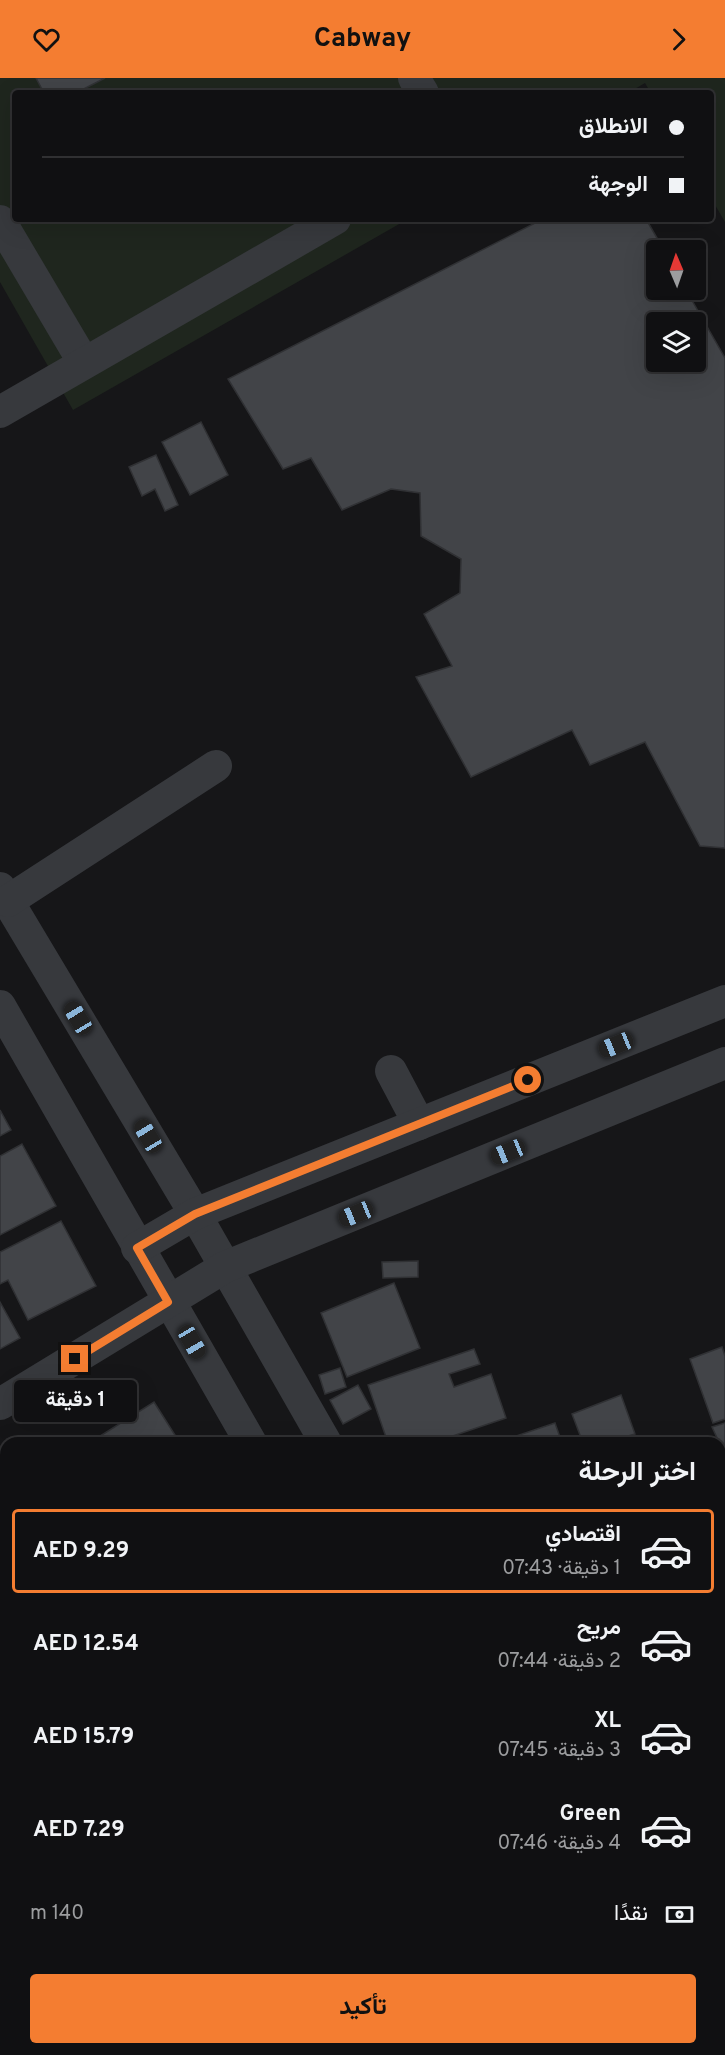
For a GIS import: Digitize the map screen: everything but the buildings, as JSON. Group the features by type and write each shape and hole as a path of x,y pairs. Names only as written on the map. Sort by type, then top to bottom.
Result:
{"street":[{"path":"0,221 84,363"},
{"path":"0,412 330,222"},
{"path":"216,766 4,894 195,1214 323,1437"},
{"path":"137,1248 195,1214 725,1001"},
{"path":"0,1006 247,1437"},
{"path":"0,1404 225,1267 725,1063"},
{"path":"391,1071 419,1124"}],"shaded area":[{"path":"0,78 725,78 725,222 714,203 714,90 649,90 645,83 633,90 12,90 12,222 403,222 73,410 0,282"}],"route":[{"path":"75,1359 168,1302 137,1248 195,1214 528,1080"}]}
